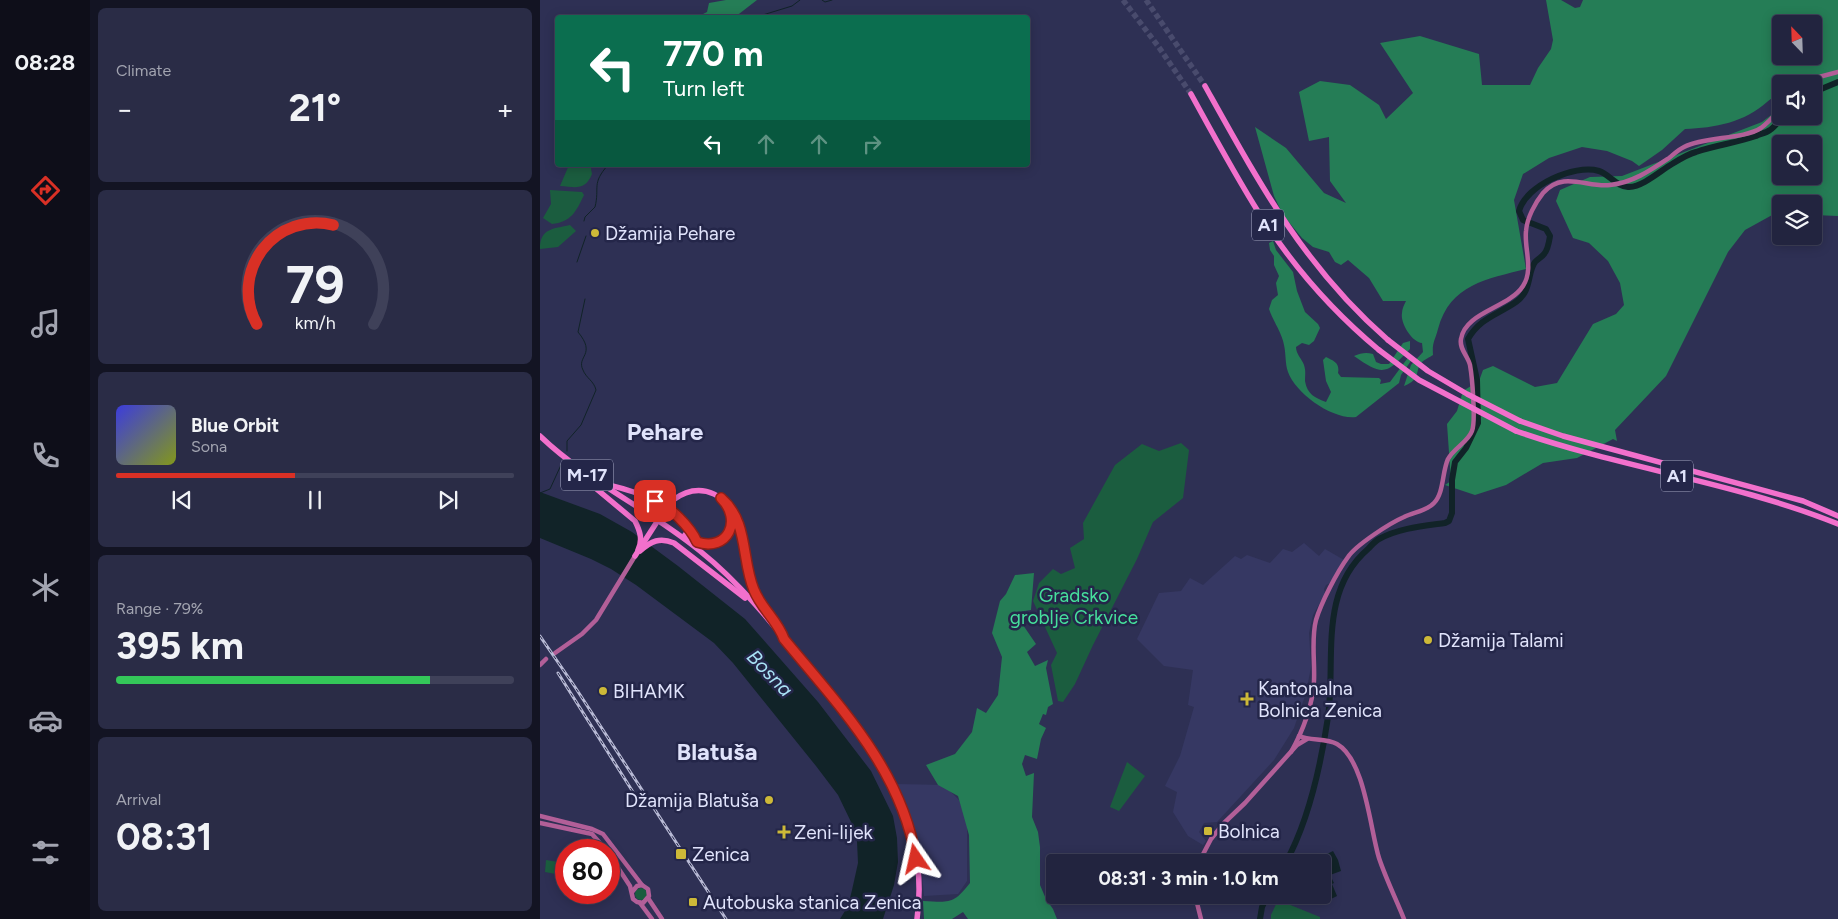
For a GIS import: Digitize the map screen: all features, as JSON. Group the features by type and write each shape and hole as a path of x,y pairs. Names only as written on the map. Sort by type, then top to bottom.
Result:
{"highway":[{"name":"A1","path":"1204,86 1270,200 1303,250 1364,319 1428,371 1467,394 1520,421 1563,436 1803,502 1838,516"},
{"name":"A1","path":"1191,94 1259,214 1286,252 1329,304 1353,328 1419,380 1516,431 1557,445 1695,480 1794,508 1838,524"},
{"name":"M-17","path":"540,436 600,484 684,538 714,563 737,585 784,639 870,747 894,787 907,820 914,846 919,892 917,919"},
{"path":"540,436 554,454 634,522 639,529 640,546 635,556"},
{"path":"600,484 622,488 663,504 684,523 697,542"},
{"path":"635,556 673,500 684,493 698,490 711,492 721,498 732,509 741,528 746,561 753,588 764,609 780,629 784,639"},
{"path":"638,508 654,514 697,542 715,544 723,539 731,529 732,522 730,510 721,498"},
{"path":"635,556 647,544 659,540 671,541 683,548 742,596 775,632 784,639"}],"main road":[{"path":"1822,76 1838,72"},
{"path":"1291,752 1299,736 1314,692 1314,633 1316,620 1341,569 1349,555 1388,525 1434,504 1440,491 1448,460 1452,453 1467,439 1473,429 1472,375 1467,357 1461,347 1461,338 1468,325 1491,309 1506,302 1523,286 1528,275 1526,228 1531,213 1543,193 1550,187 1577,180 1603,186 1628,181 1643,175 1686,146 1749,133 1761,128 1772,117"},
{"path":"556,653 588,629 599,616 635,556"},
{"path":"540,664 546,659"},
{"path":"1299,736 1334,743 1348,756 1362,783 1379,859 1404,919"},
{"path":"1203,854 1211,839 1224,823 1245,803 1301,741 1308,739"},
{"path":"540,816 592,829 603,834 642,885 649,891 648,898 645,902 640,903"},
{"path":"540,823 592,834 596,839"},
{"path":"620,872 634,899 640,903 652,919"},
{"path":"632,892 635,888 642,885"},
{"path":"648,898 662,919"},
{"path":"1197,904 1201,919"}],"shaded area":[{"name":"Kantonalna Bolnica Zenica","path":"1304,543 1319,556 1325,549 1344,560 1330,583 1326,585 1324,589 1325,594 1313,615 1309,633 1311,667 1306,693 1294,728 1274,760 1217,822 1204,823 1199,832 1206,841 1203,845 1188,836 1173,812 1177,792 1165,786 1180,756 1194,707 1188,705 1193,670 1164,666 1137,639 1159,593 1181,591 1190,578 1203,585 1235,556 1241,559 1247,555 1270,563 1283,549 1292,552"},
{"path":"897,784 944,785 959,800 967,822 967,881 958,894 924,896 920,853"}],"green space":[{"path":"726,0 757,0 738,15 701,15 707,12 709,3"},
{"path":"1546,0 1561,0 1575,8 1580,7 1583,0 1838,0 1838,216 1822,215 1822,195 1772,195 1772,215 1745,230 1728,252 1666,376 1615,430 1617,441 1613,439 1577,458 1543,463 1506,485 1475,495 1445,485 1451,481 1447,424 1457,411 1463,391 1479,381 1483,370 1493,366 1535,387 1557,383 1593,324 1616,314 1624,305 1620,283 1608,261 1589,243 1573,238 1556,201 1560,190 1590,177 1622,176 1762,122 1772,114 1772,125 1822,125 1822,75 1772,75 1772,98 1758,109 1729,123 1685,129 1662,150 1639,166 1632,161 1607,151 1582,147 1549,158 1523,174 1514,200 1526,269 1497,276 1472,286 1451,302 1444,314 1434,342 1433,355 1422,362 1413,381 1404,386 1411,365 1423,352 1422,343 1411,336 1403,322 1402,312 1406,301 1383,301 1369,278 1348,260 1341,265 1335,262 1329,252 1313,247 1302,238 1283,215 1274,196 1255,127 1286,148 1324,193 1346,203 1330,181 1329,137 1309,141 1299,92 1320,81 1350,85 1379,105 1386,119 1413,93 1380,43 1420,36 1479,54 1482,85 1530,85 1538,68 1551,49 1553,40"},
{"path":"568,167 592,167 592,174 583,186 560,186"},
{"path":"550,190 582,192 584,195 572,215 564,221 552,224 543,218 551,204"},
{"path":"570,225 576,231 558,247 540,249 542,237 545,233"},
{"path":"1273,241 1276,250 1293,272 1297,291 1305,312 1320,328 1314,341 1309,345 1302,343 1296,347 1305,367 1306,385 1312,395 1326,402 1331,392 1326,381 1323,360 1326,357 1337,365 1338,373 1341,377 1379,378 1381,380 1380,384 1390,382 1407,359 1410,356 1413,358 1401,375 1399,383 1356,417 1337,414 1316,404 1299,389 1288,372 1283,340 1269,309 1272,300 1278,295 1276,283 1279,276 1274,265 1274,256 1270,250 1269,243"},
{"path":"1410,341 1410,349 1395,364 1384,370 1372,367 1354,356 1370,353 1373,354 1376,362 1389,364 1403,343"},
{"name":"Gradsko groblje Crkvice","path":"1181,443 1189,450 1183,498 1153,522 1137,559 1075,684 1063,702 1058,701 1051,665 1057,653 1033,601 1039,583 1053,569 1061,574 1075,568 1070,548 1084,539 1083,523 1115,465 1142,444 1159,451"},
{"path":"1034,573 1031,610 1018,612 1010,618 1019,627 1023,625 1036,644 1027,652 1035,666 1048,660 1046,668 1053,704 1048,707 1046,715 1043,714 1039,724 1046,728 1041,739 1037,759 1025,755 1022,764 1026,776 1034,773 1032,817 1038,832 1040,847 1040,885 1046,899 1046,904 1050,904 1057,919 968,919 963,912 952,919 924,919 923,901 950,901 955,899 970,883 969,835 958,796 938,785 926,765 955,754 972,732 977,708 986,713 998,695 1002,657 992,633 1000,601 1006,594 1015,575"},
{"path":"1127,762 1145,776 1119,811 1110,807"},
{"path":"546,860 555,862 555,874 545,872"},
{"path":"639,888 643,888 647,894 643,900 639,900 635,896 635,892"},
{"path":"1276,904 1288,904 1320,917 1320,919 1271,919"}],"water":[{"name":"Bosna","path":"540,492 600,514 632,532 678,566 745,619 818,702 871,771 893,816 897,838 898,862 894,885 883,919 840,919 848,906 858,863 857,841 852,824 838,795 816,766 733,663 714,643 636,585 611,569 540,538"},
{"path":"1333,851 1341,871 1331,875 1331,854 1327,854"},
{"path":"1331,877 1334,883 1332,884 1337,896 1331,899"}],"waterway":[{"path":"763,15 792,6 800,0"},
{"path":"822,0 825,2 832,0"},
{"path":"1822,89 1838,82"},
{"path":"1290,854 1308,810 1322,754 1330,695 1332,628 1335,606 1342,585 1352,566 1378,540 1403,530 1449,521 1452,513 1452,480 1455,462 1466,448 1478,423 1477,380 1468,339 1483,321 1521,298 1525,293 1535,262 1545,252 1549,243 1550,236 1546,229 1523,220 1519,211 1523,202 1541,185 1552,179 1577,171 1599,171 1625,187 1635,186 1690,154 1767,132 1776,125"},
{"path":"584,221 585,217 595,207 599,177 606,167"},
{"path":"577,262 586,236"},
{"path":"567,451 567,441 581,425 596,390 594,384 584,373 582,361 586,346 578,332 585,299"},
{"path":"540,493 550,489 561,465"},
{"path":"1260,919 1264,904"}],"tunnel":[{"path":"1123,0 1191,94"},
{"path":"1146,0 1205,86"}],"railway":[{"path":"540,636 726,919"},
{"path":"558,673 633,792 644,805"}],"place":[{"name":"Džamija Pehare","path":"595,233"},
{"name":"Džamija Talami","path":"1428,640"},
{"name":"BIHAMK","path":"603,691"},
{"name":"Kantonalna Bolnica Zenica","path":"1247,699"},
{"name":"Džamija Blatuša","path":"769,800"},
{"name":"Bolnica","path":"1208,831"},
{"name":"Zeni-lijek","path":"784,832"},
{"name":"Zenica","path":"681,854"},
{"name":"Autobuska stanica Zenica","path":"693,902"}],"district":[{"name":"Pehare","path":"665,432"},
{"name":"Blatuša","path":"717,752"}],"route":[{"path":"655,501 663,504 684,523 697,542 709,544 715,544 720,541 731,529 732,518 730,510 721,498 728,504 732,509 741,528 750,578 760,603 782,632 784,639 880,762 900,801 910,829 916,859"}]}
